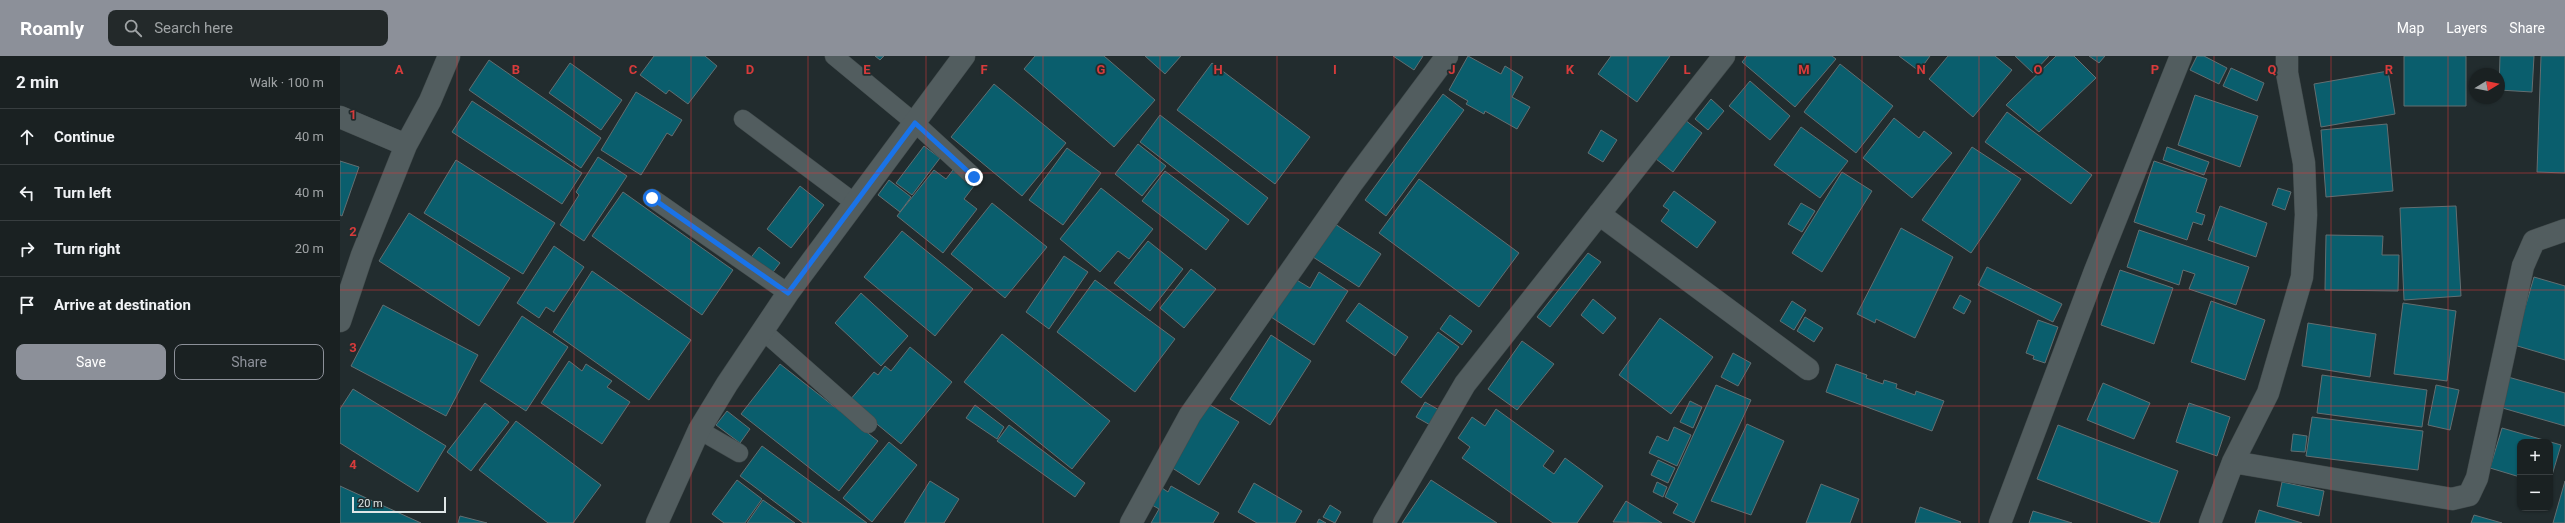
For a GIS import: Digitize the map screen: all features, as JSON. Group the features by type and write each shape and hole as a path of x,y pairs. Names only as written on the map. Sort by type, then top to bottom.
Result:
{"street":[{"path":"340,321 362,255 406,145 430,102 449,56"},
{"path":"657,523 699,430 763,331 788,293 964,56"},
{"path":"1131,523 1190,415 1353,182 1447,56"},
{"path":"1384,523 1465,384 1724,56"},
{"path":"2000,523 2095,271 2181,56"},
{"path":"2210,523 2233,462 2268,393 2302,277 2306,215 2304,163 2286,73 2287,56"},
{"path":"340,117 406,145"},
{"path":"1599,214 1808,369"},
{"path":"2233,462 2452,499 2469,495 2477,478 2523,266 2534,241 2565,230"}],"lane":[{"path":"834,56 915,123 974,177"},
{"path":"744,119 855,203"},
{"path":"652,198 788,293"},
{"path":"763,331 868,424"},
{"path":"699,430 739,453"}],"building":[{"path":"654,56 705,56 717,66 688,104 669,90 666,94 640,75"},
{"path":"875,56 884,56 880,60"},
{"path":"1035,56 1104,56 1155,100 1114,147 1024,69"},
{"path":"1145,56 1181,56 1165,74"},
{"path":"1393,56 1423,56 1414,70"},
{"path":"1468,56 1501,74 1505,66 1523,77 1512,97 1530,107 1517,129 1485,111 1484,114 1466,104 1468,101 1449,90"},
{"path":"1611,56 1670,56 1637,102 1598,74"},
{"path":"1747,56 1832,56 1836,59 1795,107 1742,62"},
{"path":"1899,56 1930,56 1919,71"},
{"path":"1948,56 1995,56 2012,70 1973,117 1929,79"},
{"path":"2015,56 2049,56 2033,73"},
{"path":"2056,56 2074,56 2096,78 2039,132 2006,105"},
{"path":"2089,56 2105,56 2099,63"},
{"path":"2197,56 2204,56 2227,68 2219,84 2190,70"},
{"path":"2404,56 2466,56 2466,106 2404,106"},
{"path":"2500,56 2534,56 2532,92 2505,90 2505,68 2500,68"},
{"path":"2541,56 2565,56 2565,173 2537,172"},
{"path":"489,60 601,138 581,168 469,90"},
{"path":"570,63 622,100 601,130 549,93"},
{"path":"1212,63 1310,137 1275,184 1177,110"},
{"path":"1840,64 1893,106 1856,153 1804,112"},
{"path":"2231,68 2264,83 2257,101 2223,86"},
{"path":"2388,71 2395,114 2321,127 2314,84"},
{"path":"1750,81 1790,116 1770,140 1729,106"},
{"path":"994,84 1066,143 1022,196 951,137"},
{"path":"636,92 682,120 672,136 667,133 641,175 601,150"},
{"path":"1443,94 1464,110 1386,216 1365,200"},
{"path":"2195,95 2258,116 2240,167 2178,145"},
{"path":"1711,99 1724,111 1708,130 1695,119"},
{"path":"472,101 582,173 562,204 452,132"},
{"path":"2007,112 2092,175 2071,204 1985,142"},
{"path":"1160,115 1268,198 1248,225 1140,142"},
{"path":"1894,118 1919,138 1924,131 1952,153 1912,198 1863,158"},
{"path":"1685,120 1702,133 1673,172 1656,159"},
{"path":"2387,124 2393,191 2326,197 2321,130"},
{"path":"1801,127 1848,161 1820,198 1774,165"},
{"path":"1601,130 1617,140 1603,162 1588,153"},
{"path":"1138,144 1166,166 1142,196 1115,174"},
{"path":"924,146 940,158 912,195 896,183"},
{"path":"1972,147 2021,179 1971,253 1922,220"},
{"path":"2167,147 2209,162 2204,175 2163,160"},
{"path":"1067,148 1101,173 1063,225 1029,200"},
{"path":"598,157 627,176 584,241 560,225 579,195 576,192"},
{"path":"456,160 555,223 523,274 424,213"},
{"path":"340,161 359,167 342,216 340,215"},
{"path":"2154,161 2207,179 2196,212 2205,215 2202,225 2193,222 2187,240 2134,222"},
{"path":"934,170 946,179 953,170 974,186 964,199 977,209 943,253 897,216"},
{"path":"1165,171 1229,220 1206,250 1142,201"},
{"path":"1842,172 1872,191 1822,272 1792,253"},
{"path":"1419,179 1519,253 1479,307 1379,233"},
{"path":"889,180 911,197 900,212 878,195"},
{"path":"800,186 824,205 791,248 767,229"},
{"path":"1101,188 1153,229 1129,259 1118,251 1100,272 1060,239"},
{"path":"2278,188 2291,192 2285,210 2272,205"},
{"path":"1674,191 1716,222 1697,248 1661,221 1669,210 1663,206"},
{"path":"623,192 733,270 702,315 592,236"},
{"path":"992,203 1047,247 1005,298 951,254"},
{"path":"1801,203 1815,211 1802,232 1788,224"},
{"path":"2220,206 2267,223 2256,257 2208,240"},
{"path":"2456,206 2461,296 2404,300 2400,208"},
{"path":"409,213 510,278 479,326 379,261"},
{"path":"1335,224 1381,254 1359,287 1313,257"},
{"path":"1901,228 1953,257 1915,338 1876,319 1875,323 1857,314"},
{"path":"2139,230 2249,267 2236,305 2189,289 2195,274 2183,270 2179,285 2127,267"},
{"path":"902,231 973,289 935,336 864,277"},
{"path":"2326,235 2383,236 2382,255 2399,255 2398,291 2325,290"},
{"path":"1148,241 1183,269 1150,311 1114,283"},
{"path":"554,246 584,267 554,312 546,307 539,318 517,303"},
{"path":"759,247 780,263 770,276 749,260"},
{"path":"1588,253 1601,262 1550,327 1537,317"},
{"path":"1064,256 1088,272 1049,329 1026,312"},
{"path":"1987,267 2062,304 2053,322 1978,285"},
{"path":"1191,269 1216,289 1184,328 1160,308"},
{"path":"2120,270 2173,288 2154,344 2101,325"},
{"path":"592,271 691,340 649,400 553,332"},
{"path":"1319,272 1348,291 1314,345 1271,317 1295,279 1310,288"},
{"path":"2534,277 2565,286 2565,360 2514,345"},
{"path":"1095,280 1175,339 1135,392 1057,332"},
{"path":"861,293 908,336 881,366 835,323"},
{"path":"1960,295 1971,301 1964,314 1953,308"},
{"path":"1593,299 1616,318 1603,334 1581,315"},
{"path":"1792,301 1806,310 1794,330 1780,321"},
{"path":"2211,301 2265,320 2245,380 2191,362"},
{"path":"1359,303 1408,337 1395,356 1346,321"},
{"path":"2403,303 2456,311 2447,381 2394,374"},
{"path":"383,305 478,355 446,416 351,366"},
{"path":"1450,315 1472,331 1462,345 1440,329"},
{"path":"522,316 568,347 526,411 480,381"},
{"path":"1805,317 1823,328 1814,342 1797,331"},
{"path":"1660,318 1713,357 1671,414 1619,375"},
{"path":"2038,320 2058,327 2045,363 2033,359 2034,356 2026,353"},
{"path":"2308,323 2376,334 2370,377 2302,366"},
{"path":"1438,332 1459,347 1421,398 1401,382"},
{"path":"1002,334 1110,421 1072,469 964,382"},
{"path":"1271,335 1311,361 1270,425 1230,399"},
{"path":"1522,341 1554,364 1517,410 1488,389"},
{"path":"910,347 952,382 901,444 849,401 874,372 878,375 885,366 891,371"},
{"path":"1733,353 1751,363 1738,386 1721,377"},
{"path":"569,361 582,371 586,364 612,381 607,387 630,402 602,444 541,403"},
{"path":"780,364 878,441 839,491 741,414"},
{"path":"1836,364 1867,375 1866,378 1883,384 1884,380 1897,384 1896,388 1915,395 1916,391 1944,401 1932,431 1826,392"},
{"path":"2322,375 2427,390 2422,427 2317,413"},
{"path":"2508,377 2565,393 2565,426 2499,407"},
{"path":"2103,383 2150,403 2134,439 2087,420"},
{"path":"1716,385 1751,400 1694,523 1673,513 1678,504 1665,497"},
{"path":"2436,385 2459,390 2450,430 2428,425"},
{"path":"353,389 446,446 418,492 340,443 340,409"},
{"path":"1690,401 1702,407 1693,428 1680,422"},
{"path":"1205,402 1239,422 1199,485 1166,464"},
{"path":"1425,402 1441,411 1432,426 1416,417"},
{"path":"485,403 509,422 471,471 447,452"},
{"path":"2189,403 2230,417 2217,456 2176,442"},
{"path":"975,405 1004,427 997,439 966,418"},
{"path":"1496,409 1554,451 1543,466 1554,474 1565,458 1603,486 1577,523 1553,523 1462,458 1470,447 1458,438 1472,417 1485,426"},
{"path":"727,411 750,429 740,443 716,425"},
{"path":"2312,417 2423,431 2418,470 2306,456"},
{"path":"516,421 601,485 573,523 548,523 479,470"},
{"path":"1747,424 1784,441 1751,515 1711,501"},
{"path":"1009,425 1085,483 1075,497 997,441"},
{"path":"2058,425 2178,471 2159,523 2153,523 2037,479"},
{"path":"1674,427 1691,435 1677,466 1649,453 1657,436 1668,441"},
{"path":"2502,428 2540,439 2517,439 2517,476 2490,468"},
{"path":"2293,434 2307,436 2305,452 2291,451"},
{"path":"889,442 917,465 872,522 843,498"},
{"path":"2553,443 2561,445 2553,472"},
{"path":"762,446 867,523 803,523 740,476"},
{"path":"1658,460 1675,468 1668,483 1651,475"},
{"path":"737,480 762,499 745,523 724,523 712,514"},
{"path":"1431,480 1497,523 1402,523"},
{"path":"930,481 959,499 944,523 904,523"},
{"path":"2565,481 2565,523 2553,523"},
{"path":"1657,482 1667,487 1663,497 1653,492"},
{"path":"2282,482 2324,491 2319,516 2277,506"},
{"path":"1254,483 1302,511 1295,523 1257,523 1238,512"},
{"path":"1821,484 1859,499 1850,523 1806,523"},
{"path":"340,486 421,523 340,523"},
{"path":"1171,486 1219,513 1213,523 1151,523 1159,509 1152,505 1162,488 1168,492"},
{"path":"763,500 795,523 747,523"},
{"path":"1626,501 1662,523 1613,522"},
{"path":"1330,505 1341,512 1335,523 1323,517"},
{"path":"1920,507 1961,522 1915,523"},
{"path":"2259,510 2302,523 2255,523"},
{"path":"2033,511 2072,523 2029,523"},
{"path":"2474,515 2502,523 2471,523"},
{"path":"460,516 487,523 458,523"},
{"path":"1319,519 1326,523 1317,523"}],"route":[{"path":"652,198 772,284 788,293 915,123 974,177"}]}
